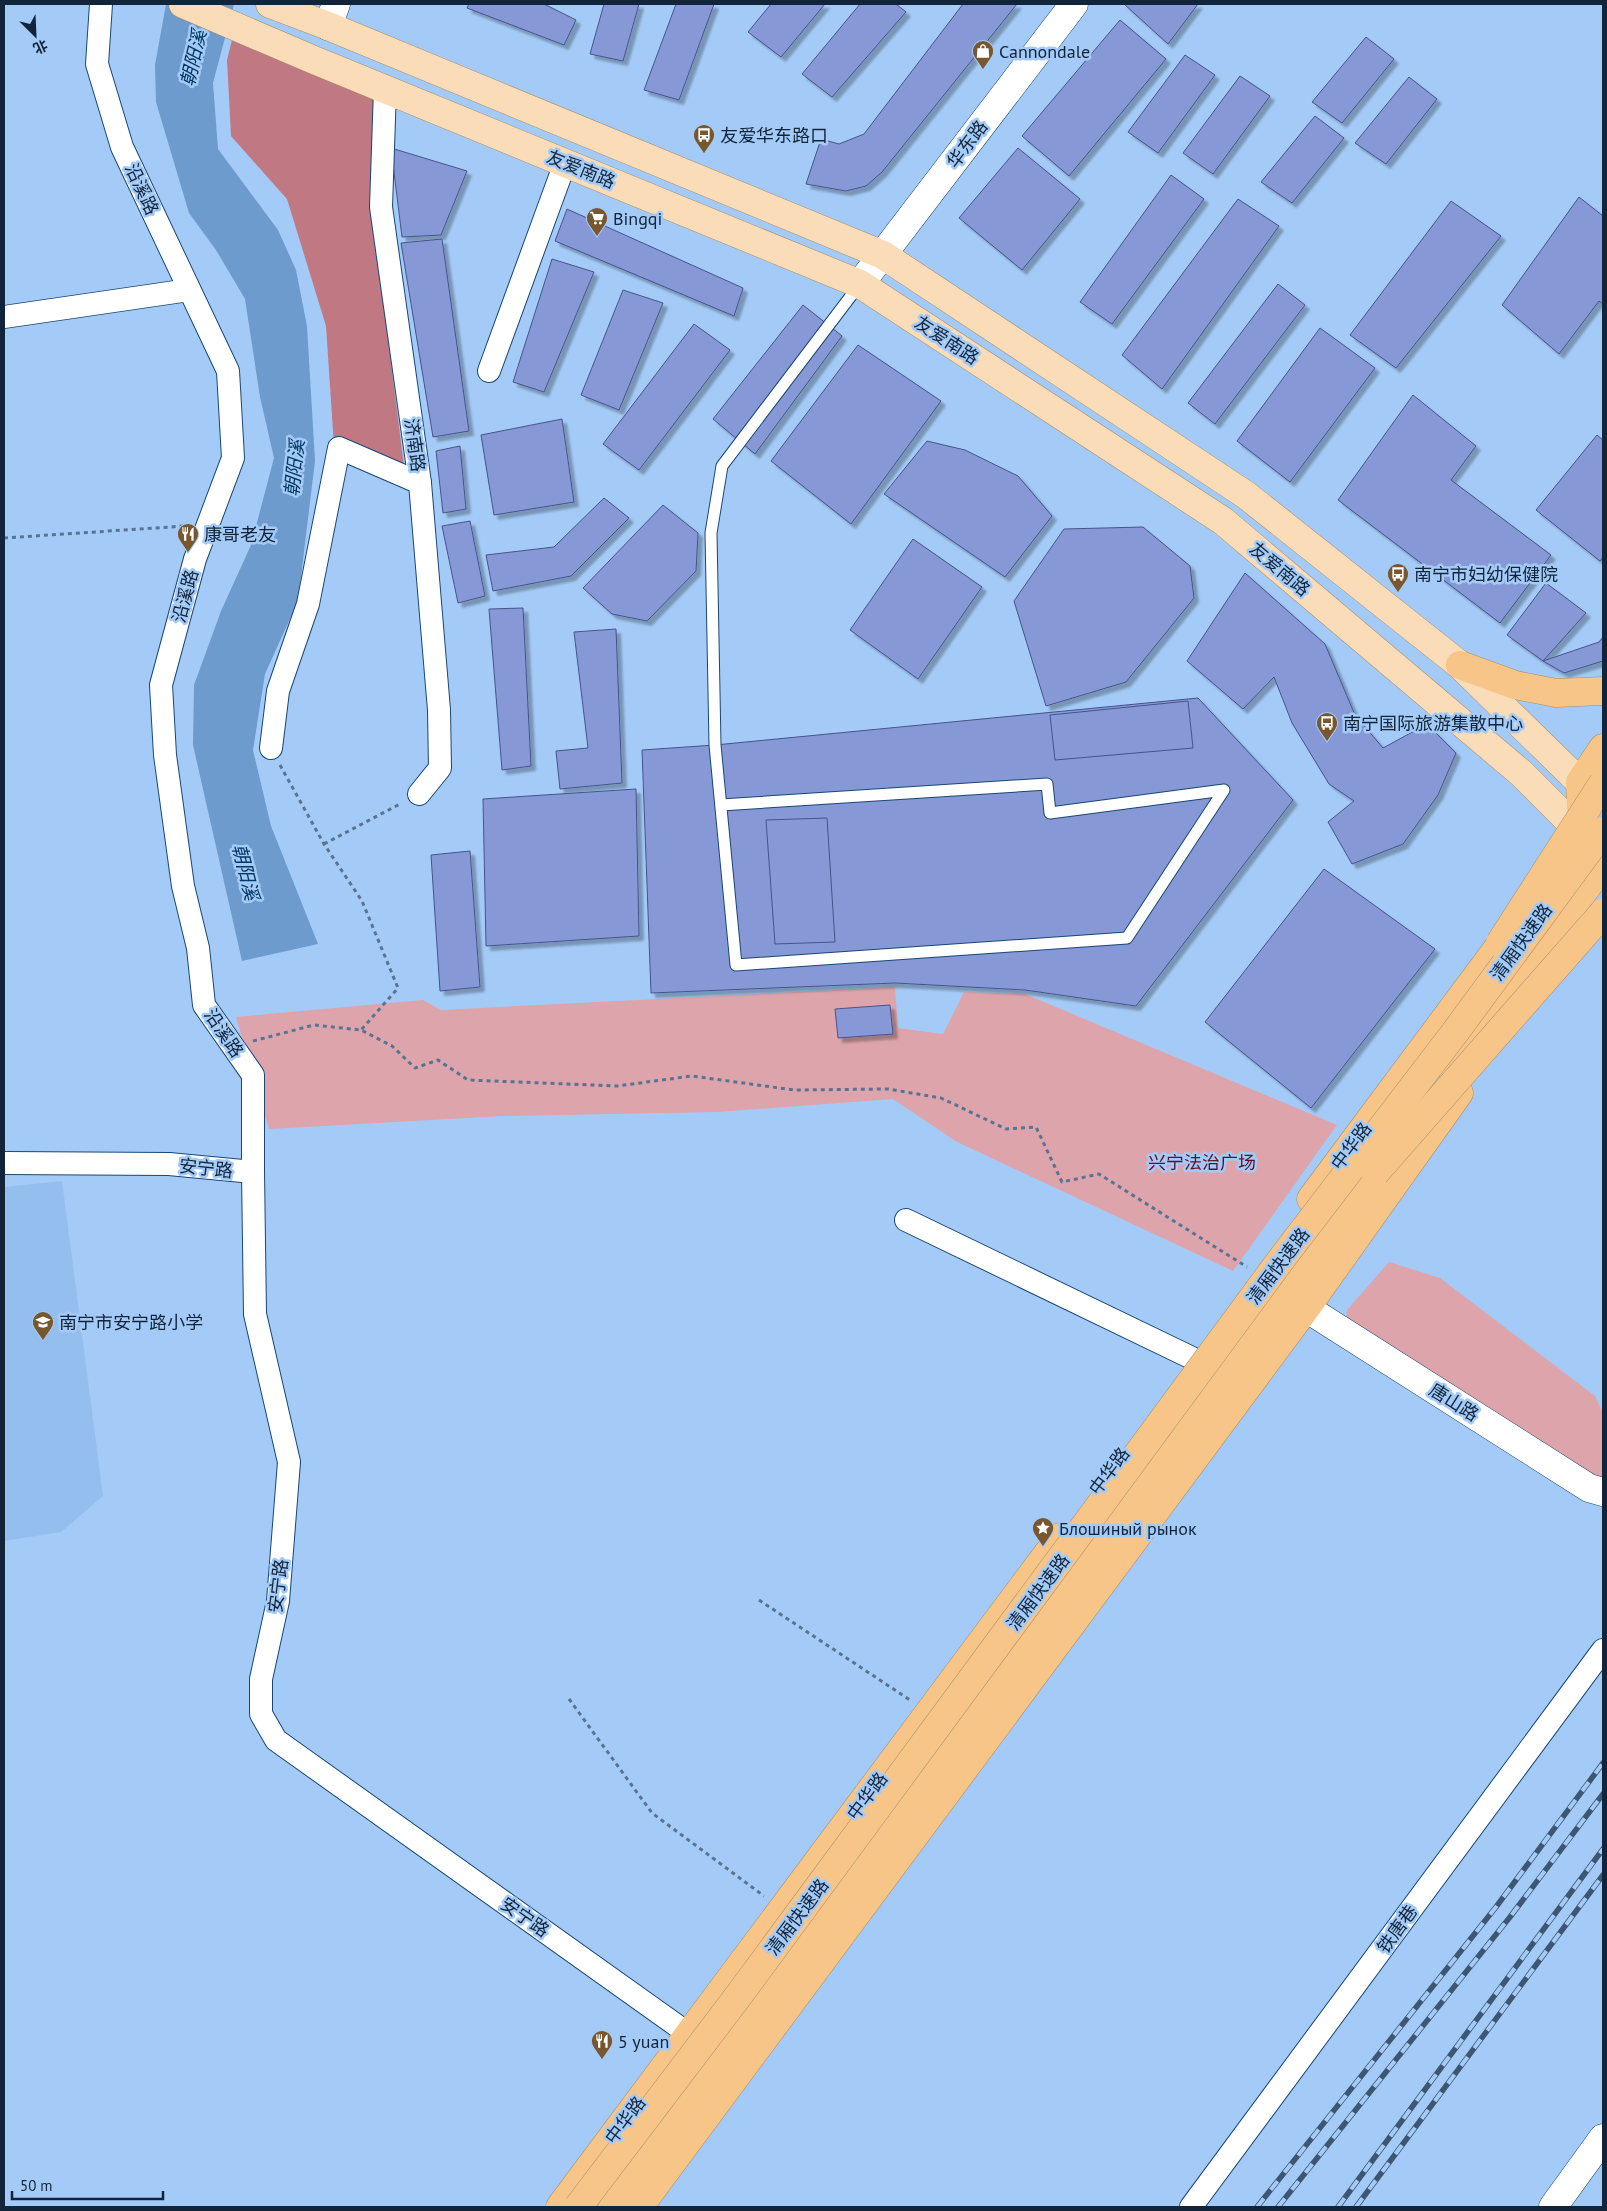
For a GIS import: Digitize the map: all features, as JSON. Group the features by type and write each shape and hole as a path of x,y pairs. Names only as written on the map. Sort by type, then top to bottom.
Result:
{"highway":[{"path":"1460,665 1515,685 1556,693 1603,690"},
{"path":"1368,1147 1592,782 1603,748"},
{"path":"1592,782 1593,832"},
{"name":"中华路","path":"560,2207 1192,1358 1593,832 1603,805"},
{"name":"清厢快速路","path":"578,2207 739,1995 1283,1257 1456,1032 1593,832"},
{"name":"清厢快速路","path":"612,2207 1603,865"},
{"path":"639,2207 1306,1308 1603,889"},
{"path":"1375,1173 1603,913"}],"main road":[{"name":"友爱南路","path":"183,4 860,284 1223,522 1593,832 1603,854"},
{"name":"友爱南路","path":"270,4 301,16 332,15 882,255 1246,495 1460,665 1592,782 1603,805"}],"street":[{"name":"沿溪路","path":"101,4 97,64 122,147 228,371 233,458 195,559 161,685 165,755 170,793 183,886 198,948 204,1005 253,1075 253,1172"},
{"name":"华东路","path":"860,284 1074,4"},
{"name":"济南路","path":"385,89 381,207 420,483 439,710 440,768 419,794"},
{"path":"489,371 565,163"},
{"path":"4,316 189,290"},
{"path":"271,748 278,691 308,604 339,448 420,483"},
{"name":"安宁路","path":"4,1163 169,1164 253,1172 255,1314 289,1462 278,1601 261,1679 261,1714 276,1740 690,2034"},
{"path":"906,1220 1192,1358"},
{"name":"唐山路","path":"1306,1308 1590,1488 1603,1492"},
{"name":"铁唐巷","path":"1191,2207 1603,1650"},
{"path":"1552,2207 1603,2138"}],"lane":[{"path":"720,805 1047,784 1050,813 1224,790 1127,938 736,965 720,805 715,745 711,533 722,466 860,284"}],"path":[{"path":"4,538 208,525"},
{"path":"271,748 324,844 362,901 398,988 361,1030"},
{"path":"324,844 419,794"},
{"path":"231,1046 314,1025 361,1030 392,1046 415,1068 438,1060 468,1080 617,1086 692,1076 794,1090 888,1089 941,1098 1006,1129 1036,1127 1062,1182 1099,1174 1256,1273"},
{"path":"759,1600 929,1712"},
{"path":"569,1699 652,1814 782,1910"}],"shaded area":[{"path":"233,36 375,93 372,212 406,482 334,446 326,326 287,199 231,136 227,60"},
{"name":"南宁市安宁路小学","path":"62,1181 103,1496 61,1532 4,1541 4,1187"}],"green space":[{"name":"兴宁法治广场","path":"895,987 898,1028 943,1034 964,992 1025,994 1337,1125 1233,1271 957,1142 893,1099 717,1112 502,1116 269,1129 236,1017 423,1000 441,1010"},
{"path":"1389,1262 1440,1278 1595,1396 1603,1413 1603,1501 1346,1321 1347,1310"}],"water":[{"name":"朝阳溪","path":"166,4 234,4 213,83 218,149 278,230 296,270 307,326 315,461 298,601 265,674 253,750 271,826 318,944 242,961 193,745 194,685 221,611 251,545 274,458 260,397 245,299 216,250 189,213 156,102 155,65"}],"building":[{"path":"469,4 544,4 576,20 564,45 467,8"},
{"path":"604,4 639,4 623,61 590,54"},
{"path":"676,4 714,4 679,100 644,90"},
{"path":"771,4 825,4 781,57 748,32"},
{"path":"860,4 896,4 906,12 832,97 802,74"},
{"path":"963,4 1017,4 882,172 866,186 846,191 806,184 821,139 839,144 864,134"},
{"path":"1124,4 1198,4 1168,44"},
{"path":"1120,20 1166,59 1069,176 1022,136"},
{"path":"1366,37 1394,59 1342,123 1312,102"},
{"path":"1185,55 1215,75 1158,153 1128,132"},
{"path":"1240,76 1270,96 1213,174 1183,153"},
{"path":"1409,77 1437,99 1386,164 1355,143"},
{"path":"1315,116 1344,138 1292,203 1261,182"},
{"path":"391,148 467,171 441,235 402,237"},
{"path":"1018,148 1080,199 1022,270 959,218"},
{"path":"1171,175 1204,199 1112,324 1080,302"},
{"path":"1579,197 1603,216 1603,304 1599,301 1559,354 1502,305"},
{"path":"1238,199 1279,226 1162,389 1122,355"},
{"path":"1451,201 1501,236 1396,368 1350,335"},
{"path":"567,209 743,288 734,316 555,241"},
{"path":"442,239 469,431 433,437 401,243"},
{"path":"552,259 594,272 544,392 513,382"},
{"path":"1278,284 1305,305 1215,424 1188,403"},
{"path":"623,290 663,303 619,410 581,395"},
{"path":"803,305 842,336 755,454 713,419"},
{"path":"694,324 730,350 639,470 603,444"},
{"path":"1320,328 1375,368 1290,482 1237,441"},
{"path":"858,345 941,401 851,524 771,461"},
{"path":"1413,395 1476,446 1451,480 1551,555 1500,623 1338,500"},
{"path":"562,419 574,502 494,515 481,435"},
{"path":"1597,435 1603,440 1603,557 1600,561 1536,510"},
{"path":"927,441 965,450 1018,476 1052,516 1005,577 884,494"},
{"path":"460,446 466,509 443,513 436,451"},
{"path":"604,498 629,518 571,576 493,591 486,555 554,547"},
{"path":"663,505 698,533 696,571 647,621 612,614 583,588"},
{"path":"470,521 485,596 458,603 442,526"},
{"path":"1143,527 1190,566 1194,598 1126,682 1046,706 1014,601 1064,529"},
{"path":"913,539 982,587 918,679 850,630"},
{"path":"1245,573 1325,644 1355,715 1383,748 1427,724 1456,753 1438,795 1403,844 1352,864 1328,822 1354,801 1329,784 1292,723 1274,677 1243,709 1187,661"},
{"path":"1546,583 1586,613 1543,661 1507,635"},
{"path":"523,608 531,766 502,770 489,609"},
{"path":"616,629 622,783 560,789 556,751 588,748 574,632"},
{"path":"1603,637 1603,661 1564,673 1543,661 1599,642"},
{"path":"1198,698 1293,800 1136,1006 1025,990 895,983 651,993 642,750 715,745"},
{"path":"1188,701 1193,748 1055,760 1050,715"},
{"path":"636,789 639,936 486,946 483,799"},
{"path":"827,818 835,942 775,944 766,820"},
{"path":"470,851 480,987 440,991 431,855"},
{"path":"1324,869 1435,949 1311,1108 1205,1022"},
{"path":"890,1005 893,1034 838,1038 835,1009"}],"railway":[{"path":"1257,2207 1496,1907 1603,1763"},
{"path":"1278,2207 1510,1917 1603,1794"},
{"path":"1338,2207 1603,1849"},
{"path":"1356,2207 1603,1875"}],"place":[{"name":"Cannondale","path":"983,70"},
{"name":"友爱华东路口","path":"704,154"},
{"name":"Bingqi","path":"597,237"},
{"name":"康哥老友","path":"188,553"},
{"name":"南宁市妇幼保健院","path":"1398,593"},
{"name":"南宁国际旅游集散中心","path":"1327,742"},
{"name":"南宁市安宁路小学","path":"43,1341"},
{"name":"Блошиный рынок","path":"1043,1547"},
{"name":"5 yuan","path":"602,2060"}]}
